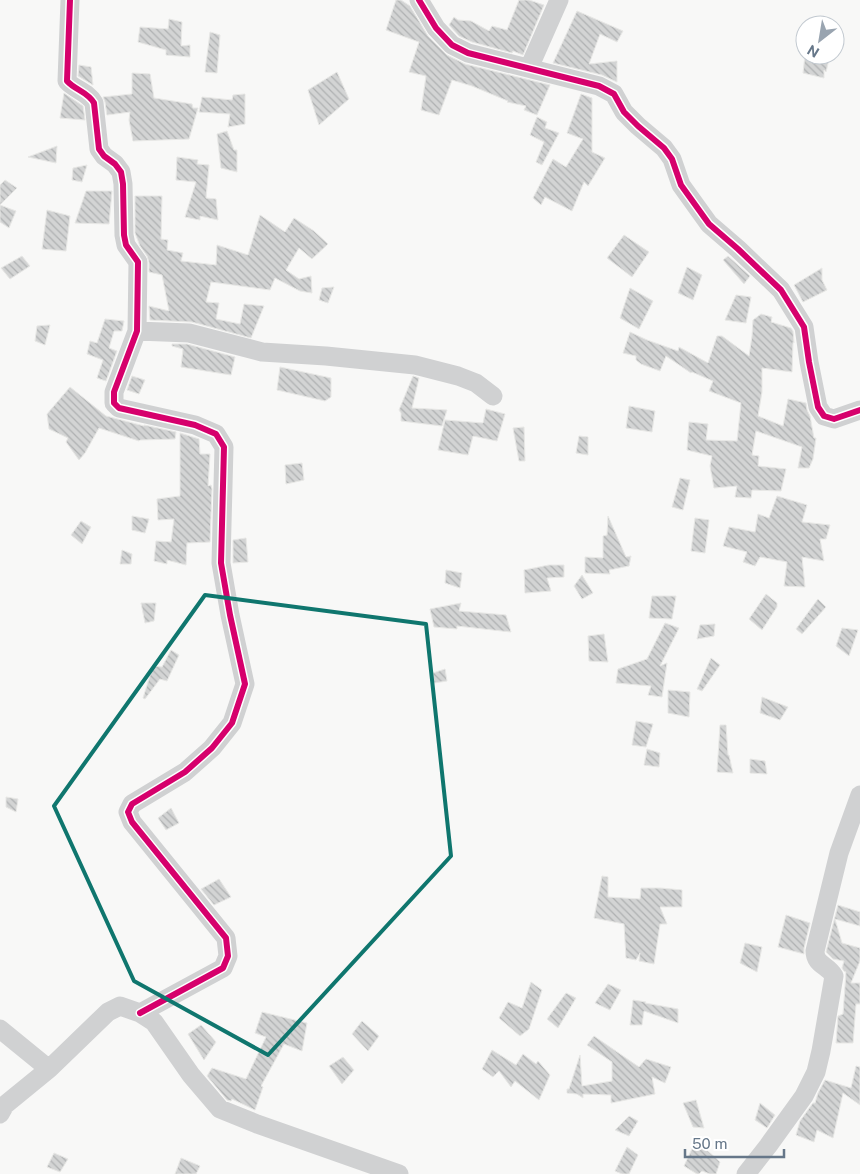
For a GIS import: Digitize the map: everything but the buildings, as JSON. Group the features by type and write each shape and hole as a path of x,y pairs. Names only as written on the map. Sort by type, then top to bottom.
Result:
{"street":[{"path":"70,0 67,81 91,97 94,103 99,148 104,156 122,172 124,235 126,245 138,262 137,330 114,392 114,403 119,408 195,425 216,434 224,447 221,563 245,684 232,723 212,748 185,772 132,804 128,812 132,822 226,938 228,956 223,968 140,1013"},
{"path":"419,0 436,28 452,46 468,53 599,86 614,94 624,112 664,148 672,159 681,185 709,224 781,290 804,327 818,407 824,416 834,419 860,410"},
{"path":"529,68 559,0"},
{"path":"137,330 189,333 262,352 415,365 458,376 476,383 493,396"},
{"path":"746,1174 804,1096 816,1072 834,976 831,971 815,958 815,951 839,853 860,795"},
{"path":"0,1114 5,1105 49,1069 108,1012 120,1006 140,1013 154,1022 191,1075 220,1109 257,1124 400,1174"},
{"path":"0,1030 49,1069"}],"highlighted area":[{"path":"205,595 426,624 451,856 268,1055 134,981 54,806"}],"cycle path":[{"path":"70,0 67,81 88,96 94,103 99,149 121,172 124,235 126,245 138,262 137,331 114,392 114,403 119,408 195,425 216,434 224,447 221,563 245,684 232,723 212,748 185,772 132,804 128,812 132,822 226,938 228,956 223,968 140,1013"},
{"path":"419,0 436,28 452,45 468,53 599,86 614,94 624,112 664,148 672,159 681,185 709,224 781,290 804,327 818,407 824,416 834,419 860,410"}]}
